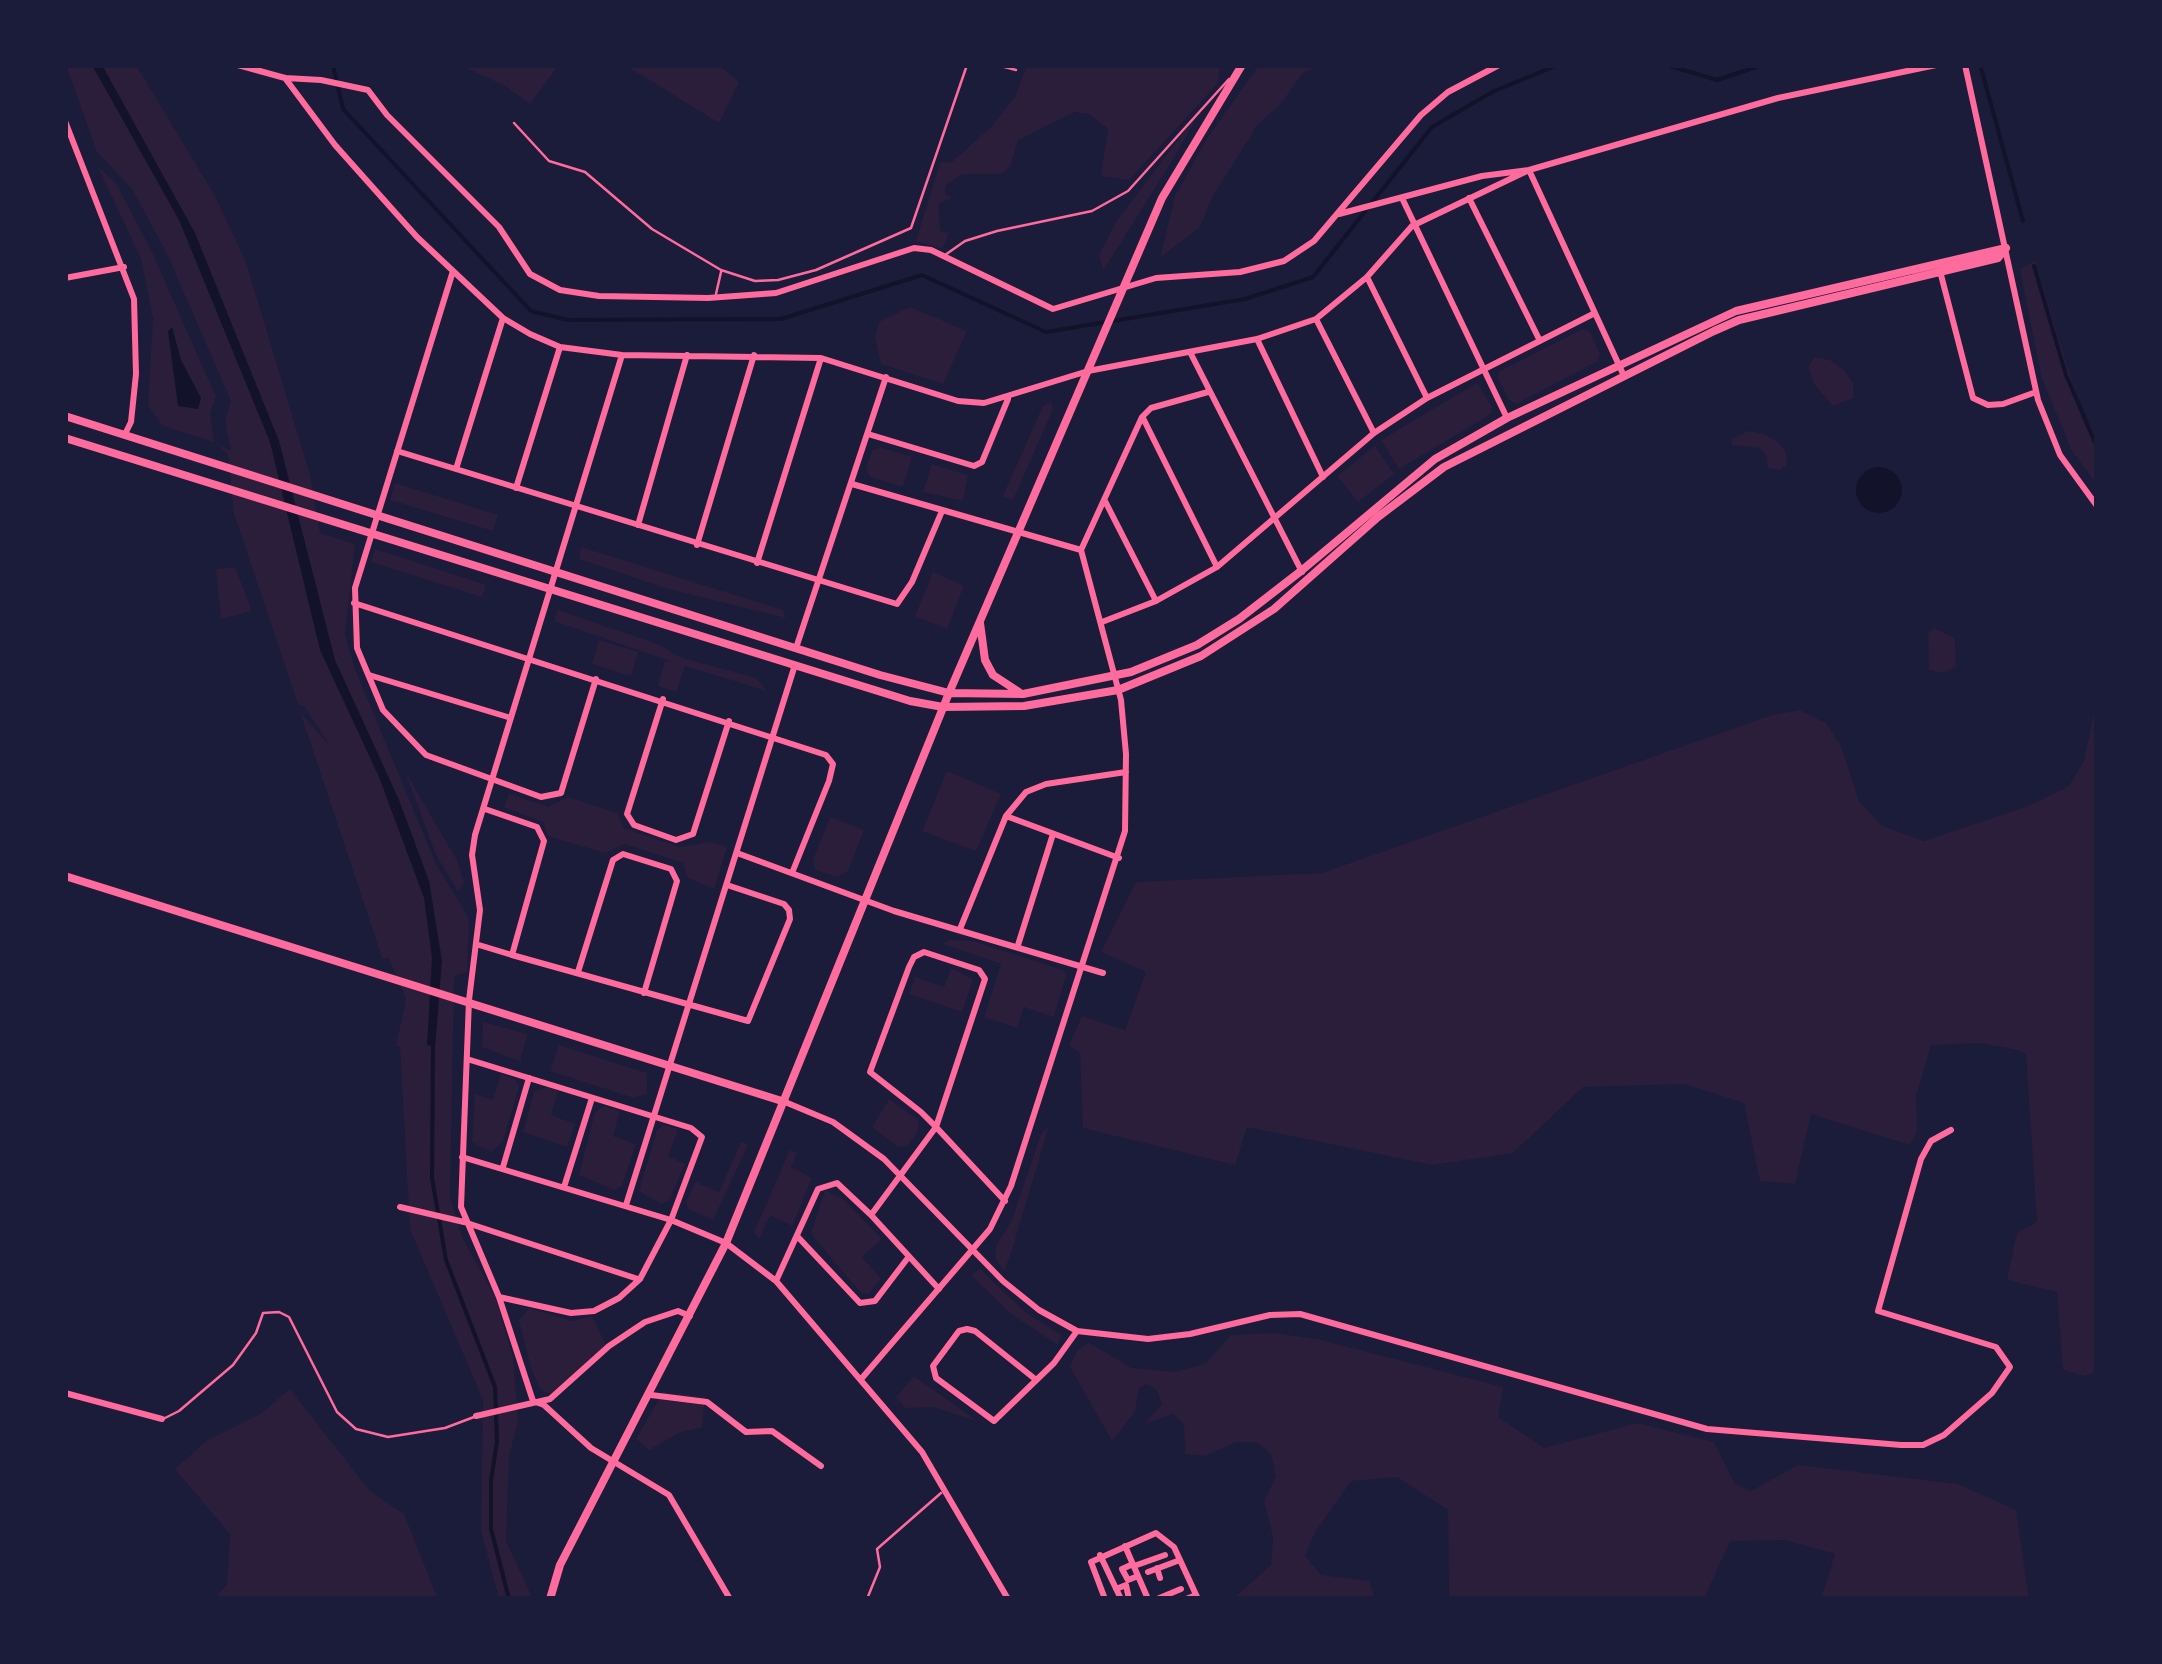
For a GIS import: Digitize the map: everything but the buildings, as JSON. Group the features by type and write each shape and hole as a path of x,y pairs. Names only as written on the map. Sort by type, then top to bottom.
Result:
{"street":[{"path":"238,65 285,78 362,88 499,226 538,280 560,290 599,296 716,298 802,287 905,249 944,256 1053,309 1156,278 1265,268 1299,252 1339,214 1420,115 1448,92 1499,65"},
{"path":"550,1599 560,1565 726,1244 949,693 1171,181 1242,65"},
{"path":"1339,214 1482,176 1528,170 1778,98 1936,65"},
{"path":"1965,65 2036,392 2060,455 2097,506"},
{"path":"285,78 382,200 453,271 503,318 560,346 622,355 821,358 958,401 1009,398 1088,371 1256,338 1316,319 1366,278 1412,226 1528,170"},
{"path":"65,121 124,266 136,314 136,374 125,434"},
{"path":"1528,170 1624,376"},
{"path":"1468,198 1540,341"},
{"path":"1398,200 1507,418"},
{"path":"65,416 949,693 1023,694 1114,676 1197,644 1239,619 1301,571 1435,459 1507,418 1736,311 1939,266 1998,258 2006,248"},
{"path":"65,278 124,266"},
{"path":"65,438 794,668 944,706 1024,706 1118,690 1211,650 1308,581 1378,517 1444,467 1738,320 1939,266"},
{"path":"1939,266 1973,398 1988,405 2002,404 2036,392"},
{"path":"453,271 354,602 358,648 383,710 426,755 542,797 561,792 596,679"},
{"path":"1366,278 1427,398"},
{"path":"1102,622 1156,601 1217,567 1374,433 1427,398 1595,313"},
{"path":"456,469 503,318"},
{"path":"1316,319 1374,433"},
{"path":"1256,338 1323,477"},
{"path":"516,488 560,346"},
{"path":"1190,352 1273,522 1308,581"},
{"path":"622,355 472,855 480,910 479,945 469,1000 462,1157 464,1222 499,1297 530,1404 669,1495 730,1599"},
{"path":"638,525 688,355"},
{"path":"697,544 754,355"},
{"path":"757,563 821,358"},
{"path":"796,648 886,377"},
{"path":"862,1378 973,1250 1004,1201 1119,858 1126,814 1118,690 1080,550 1142,417 1152,408 1208,392"},
{"path":"868,434 974,466 982,462 1009,398"},
{"path":"1142,417 1217,567"},
{"path":"397,451 897,604 912,582 942,511"},
{"path":"852,484 1080,550"},
{"path":"1104,500 1156,601"},
{"path":"354,602 663,699 826,755 833,764 792,873"},
{"path":"980,622 985,660 993,675 1004,686 1023,694"},
{"path":"626,1205 794,668"},
{"path":"368,674 511,718"},
{"path":"663,699 626,814 634,826 676,840 693,834 729,721"},
{"path":"960,928 1006,816 1026,792 1046,784 1126,772"},
{"path":"485,809 544,834 512,955"},
{"path":"1006,816 1119,858"},
{"path":"1018,945 1053,834"},
{"path":"737,853 866,901 1102,973"},
{"path":"578,972 613,860 623,854 655,864 670,869 677,881 644,993"},
{"path":"65,876 670,1064 833,1122 901,1173 973,1250 1039,1310 1077,1331 1148,1339 1190,1334 1270,1315 1300,1314 1706,1429 1924,1445 1944,1434 1992,1393 2010,1367 2007,1356 1996,1347 1878,1311 1921,1159 1931,1141 1951,1130"},
{"path":"479,945 748,1021 790,919 784,904 726,885"},
{"path":"871,1216 936,1127 985,979 979,970 924,952 908,966 870,1072 936,1127 1004,1201"},
{"path":"467,1059 691,1128 702,1136 702,1148 640,1280 594,1311 571,1313 499,1297"},
{"path":"502,1167 529,1078"},
{"path":"564,1188 592,1098"},
{"path":"462,1157 670,1220 726,1244 776,1281 862,1378 946,1488 1008,1599"},
{"path":"776,1281 818,1189 828,1182 837,1183 907,1260 939,1288"},
{"path":"400,1207 464,1222 640,1280"},
{"path":"797,1236 860,1303 876,1301 907,1260"},
{"path":"476,1416 550,1400 609,1346 645,1322 678,1311 691,1316"},
{"path":"1036,1379 967,1329 958,1331 933,1366 936,1378 994,1421 1054,1363 1077,1331"},
{"path":"65,1393 162,1419"},
{"path":"651,1394 707,1402 746,1432 772,1431 821,1466"},
{"path":"1105,1599 1090,1562 1156,1533 1166,1536 1197,1597 1186,1599"},
{"path":"1125,1546 1133,1565"},
{"path":"1137,1599 1147,1597 1138,1576 1128,1580 1122,1568 1161,1556 1152,1546"},
{"path":"1100,1555 1121,1599"},
{"path":"1172,1593 1152,1570 1180,1560"},
{"path":"1116,1589 1126,1586 1128,1599"},
{"path":"1157,1599 1181,1589"}],"lane":[{"path":"514,123 549,161 585,172 652,229 721,270 755,281 778,280 816,270 911,228 967,65"},
{"path":"997,65 1016,70"},
{"path":"944,256 965,241 1045,218 1092,211 1128,191 1209,97 1236,73"},
{"path":"716,298 721,270"},
{"path":"162,1419 179,1411 233,1365 249,1345 263,1314 279,1312 290,1317 324,1393 341,1418 356,1429 388,1437 445,1428 476,1416"},
{"path":"866,1599 880,1567 877,1549 946,1488"}],"shaded area":[{"path":"66,65 136,65 215,196 246,262 310,475 320,533 355,544 345,634 355,669 436,864 469,918 467,972 454,976 450,1197 462,1237 495,1297 513,1357 518,1422 509,1456 506,1541 533,1599 499,1599 481,1531 483,1400 410,1229 400,1047 396,1046 406,999 389,958 382,958 300,712 331,747 304,706 298,704 234,514 228,454 214,442 231,451 225,421 231,401 167,254 132,189 97,152"},
{"path":"92,65 102,65 195,233 279,441 335,660 399,800 429,881 442,961 435,1047 427,1045 432,958 424,898 379,777 320,650 270,442 179,220"},
{"path":"460,65 559,65 530,104 505,86"},
{"path":"625,65 719,65 739,82 719,123"},
{"path":"1027,65 1220,65 1218,83 1129,180 1101,176 1108,129 1089,114 1075,112 1018,140 1010,167 1001,174 963,174 946,185 945,194 952,198 938,204 940,231 949,233 942,249 916,241 940,163 952,162 991,127 1015,97"},
{"path":"1259,65 1322,65 1303,73 1279,106 1258,124 1213,196 1200,227 1160,258 1175,196 1208,137"},
{"path":"1205,104 1103,271 1099,255 1116,222"},
{"path":"98,167 116,183 153,254 216,397 210,413 214,442 163,426 148,406 153,318 141,259"},
{"path":"2035,261 2079,405 2097,438 2097,484 2072,451 2042,379 2020,269"},
{"path":"910,307 967,331 943,384 881,364 875,338 879,322"},
{"path":"172,327 181,360 201,398 198,409 178,406 168,331"},
{"path":"1583,329 1590,332 1600,354 1598,361 1516,404 1509,400 1497,376 1500,371"},
{"path":"1814,357 1830,360 1844,370 1853,383 1853,398 1833,406 1814,384 1808,367"},
{"path":"1477,383 1492,407 1491,414 1399,469 1381,440"},
{"path":"1051,402 1053,409 1013,500 1003,496 1043,406"},
{"path":"1748,431 1765,434 1779,443 1787,464 1781,470 1768,468 1766,454 1759,448 1732,445 1731,440"},
{"path":"1375,446 1394,474 1358,502 1337,476"},
{"path":"880,447 912,457 903,487 870,477 866,469 872,451"},
{"path":"932,464 968,475 963,501 923,492"},
{"path":"1879,467 1895,474 1902,490 1895,506 1879,513 1863,506 1856,490 1863,474"},
{"path":"395,483 498,515 493,531 390,500"},
{"path":"581,547 783,610 786,618 665,588 579,559"},
{"path":"375,549 486,585 482,597 371,562"},
{"path":"235,567 252,611 221,619 216,569"},
{"path":"933,572 964,586 947,629 915,616"},
{"path":"558,610 660,645 679,657 756,678 767,691 685,666 676,692 658,686 665,661 673,662 554,621"},
{"path":"1934,628 1955,638 1956,666 1945,673 1929,670 1928,634"},
{"path":"599,640 638,652 631,676 592,664"},
{"path":"2097,698 2097,1372 2084,1376 2063,1370 2057,1292 2007,1280 2017,1233 2037,1222 2026,1054 2017,1050 1980,1043 1931,1045 1916,1096 1917,1131 1910,1145 1811,1114 1795,1184 1760,1181 1744,1103 1684,1084 1583,1087 1513,1153 1433,1165 1247,1127 1235,1165 1083,1128 1080,1053 1069,1045 1082,1016 1125,1030 1146,972 1101,952 1136,882 1322,873 1772,715 1800,710 1826,723 1841,746 1859,801 1882,826 1924,841 2026,807 2069,786 2084,761"},
{"path":"405,771 457,860 464,883 458,891 436,855"},
{"path":"947,771 1001,794 976,851 922,831"},
{"path":"509,794 548,807 568,797 617,813 624,828 679,847 712,842 727,847 714,889 688,878 683,863 625,844 605,853 548,836 543,822 504,807"},
{"path":"830,817 864,830 848,871 838,877 815,870 813,860"},
{"path":"949,940 973,941 1063,970 1066,975 1054,1017 1024,1007 1017,1028 984,1017 1001,964 943,944"},
{"path":"951,968 973,979 962,1012 909,994 915,977 944,987"},
{"path":"483,1022 528,1034 520,1061 482,1047"},
{"path":"559,1045 647,1073 647,1094 634,1098 550,1071"},
{"path":"501,1074 516,1080 519,1087 503,1141 491,1152 472,1142 475,1094 493,1100"},
{"path":"547,1087 558,1091 551,1115 575,1124 567,1147 523,1132 534,1092"},
{"path":"889,1099 918,1120 918,1132 907,1146 898,1147 872,1127"},
{"path":"605,1106 620,1111 613,1136 636,1144 622,1186 614,1190 579,1175 595,1112"},
{"path":"664,1125 678,1129 668,1156 685,1164 669,1200 661,1204 639,1191 657,1130"},
{"path":"1049,1126 1004,1271 996,1259 996,1246 1012,1220 1041,1134"},
{"path":"741,1142 748,1145 713,1220 688,1209 686,1201 696,1182 719,1192"},
{"path":"790,1150 797,1153 791,1167 812,1178 792,1226 770,1215 759,1239 754,1232"},
{"path":"825,1190 843,1199 882,1239 862,1257 881,1279 868,1294 860,1292 811,1234"},
{"path":"980,1269 1025,1312 1061,1335 1058,1345 1010,1313 971,1275"},
{"path":"529,1308 572,1321 592,1316 606,1345 568,1385 550,1394 541,1390 531,1368 519,1320"},
{"path":"1274,1333 1317,1339 1503,1387 1498,1417 1544,1448 1637,1423 1714,1442 1735,1484 1751,1491 1798,1465 1958,1484 2016,1510 2029,1599 1821,1599 1835,1554 1785,1540 1730,1541 1704,1599 1449,1599 1448,1510 1397,1477 1351,1481 1314,1534 1305,1556 1321,1575 1369,1581 1375,1599 1233,1599 1271,1565 1273,1537 1264,1501 1276,1476 1271,1454 1257,1442 1236,1442 1205,1456 1185,1454 1184,1424 1173,1414 1145,1424 1162,1404 1156,1389 1146,1384 1139,1389 1135,1412 1112,1441 1070,1367 1077,1350 1089,1343 1132,1368 1174,1372 1205,1364 1231,1335"},
{"path":"914,1376 977,1421 933,1407 905,1408 896,1397"},
{"path":"290,1389 370,1491 404,1514 438,1599 213,1599 227,1585 230,1534 175,1469 206,1441 260,1414"},
{"path":"663,1392 705,1397 702,1427 679,1433 649,1450 636,1439"}],"waterway":[{"path":"333,65 343,109 531,311 568,320 781,319 922,275 1046,332 1245,299 1313,277 1432,127 1494,91 1558,65"},
{"path":"1666,65 1717,80 1762,65"},
{"path":"1981,68 2023,221"},
{"path":"2034,266 2066,375 2097,447"},
{"path":"433,1042 432,1178 446,1260 495,1387 497,1442 491,1480 491,1529 509,1599"}]}
